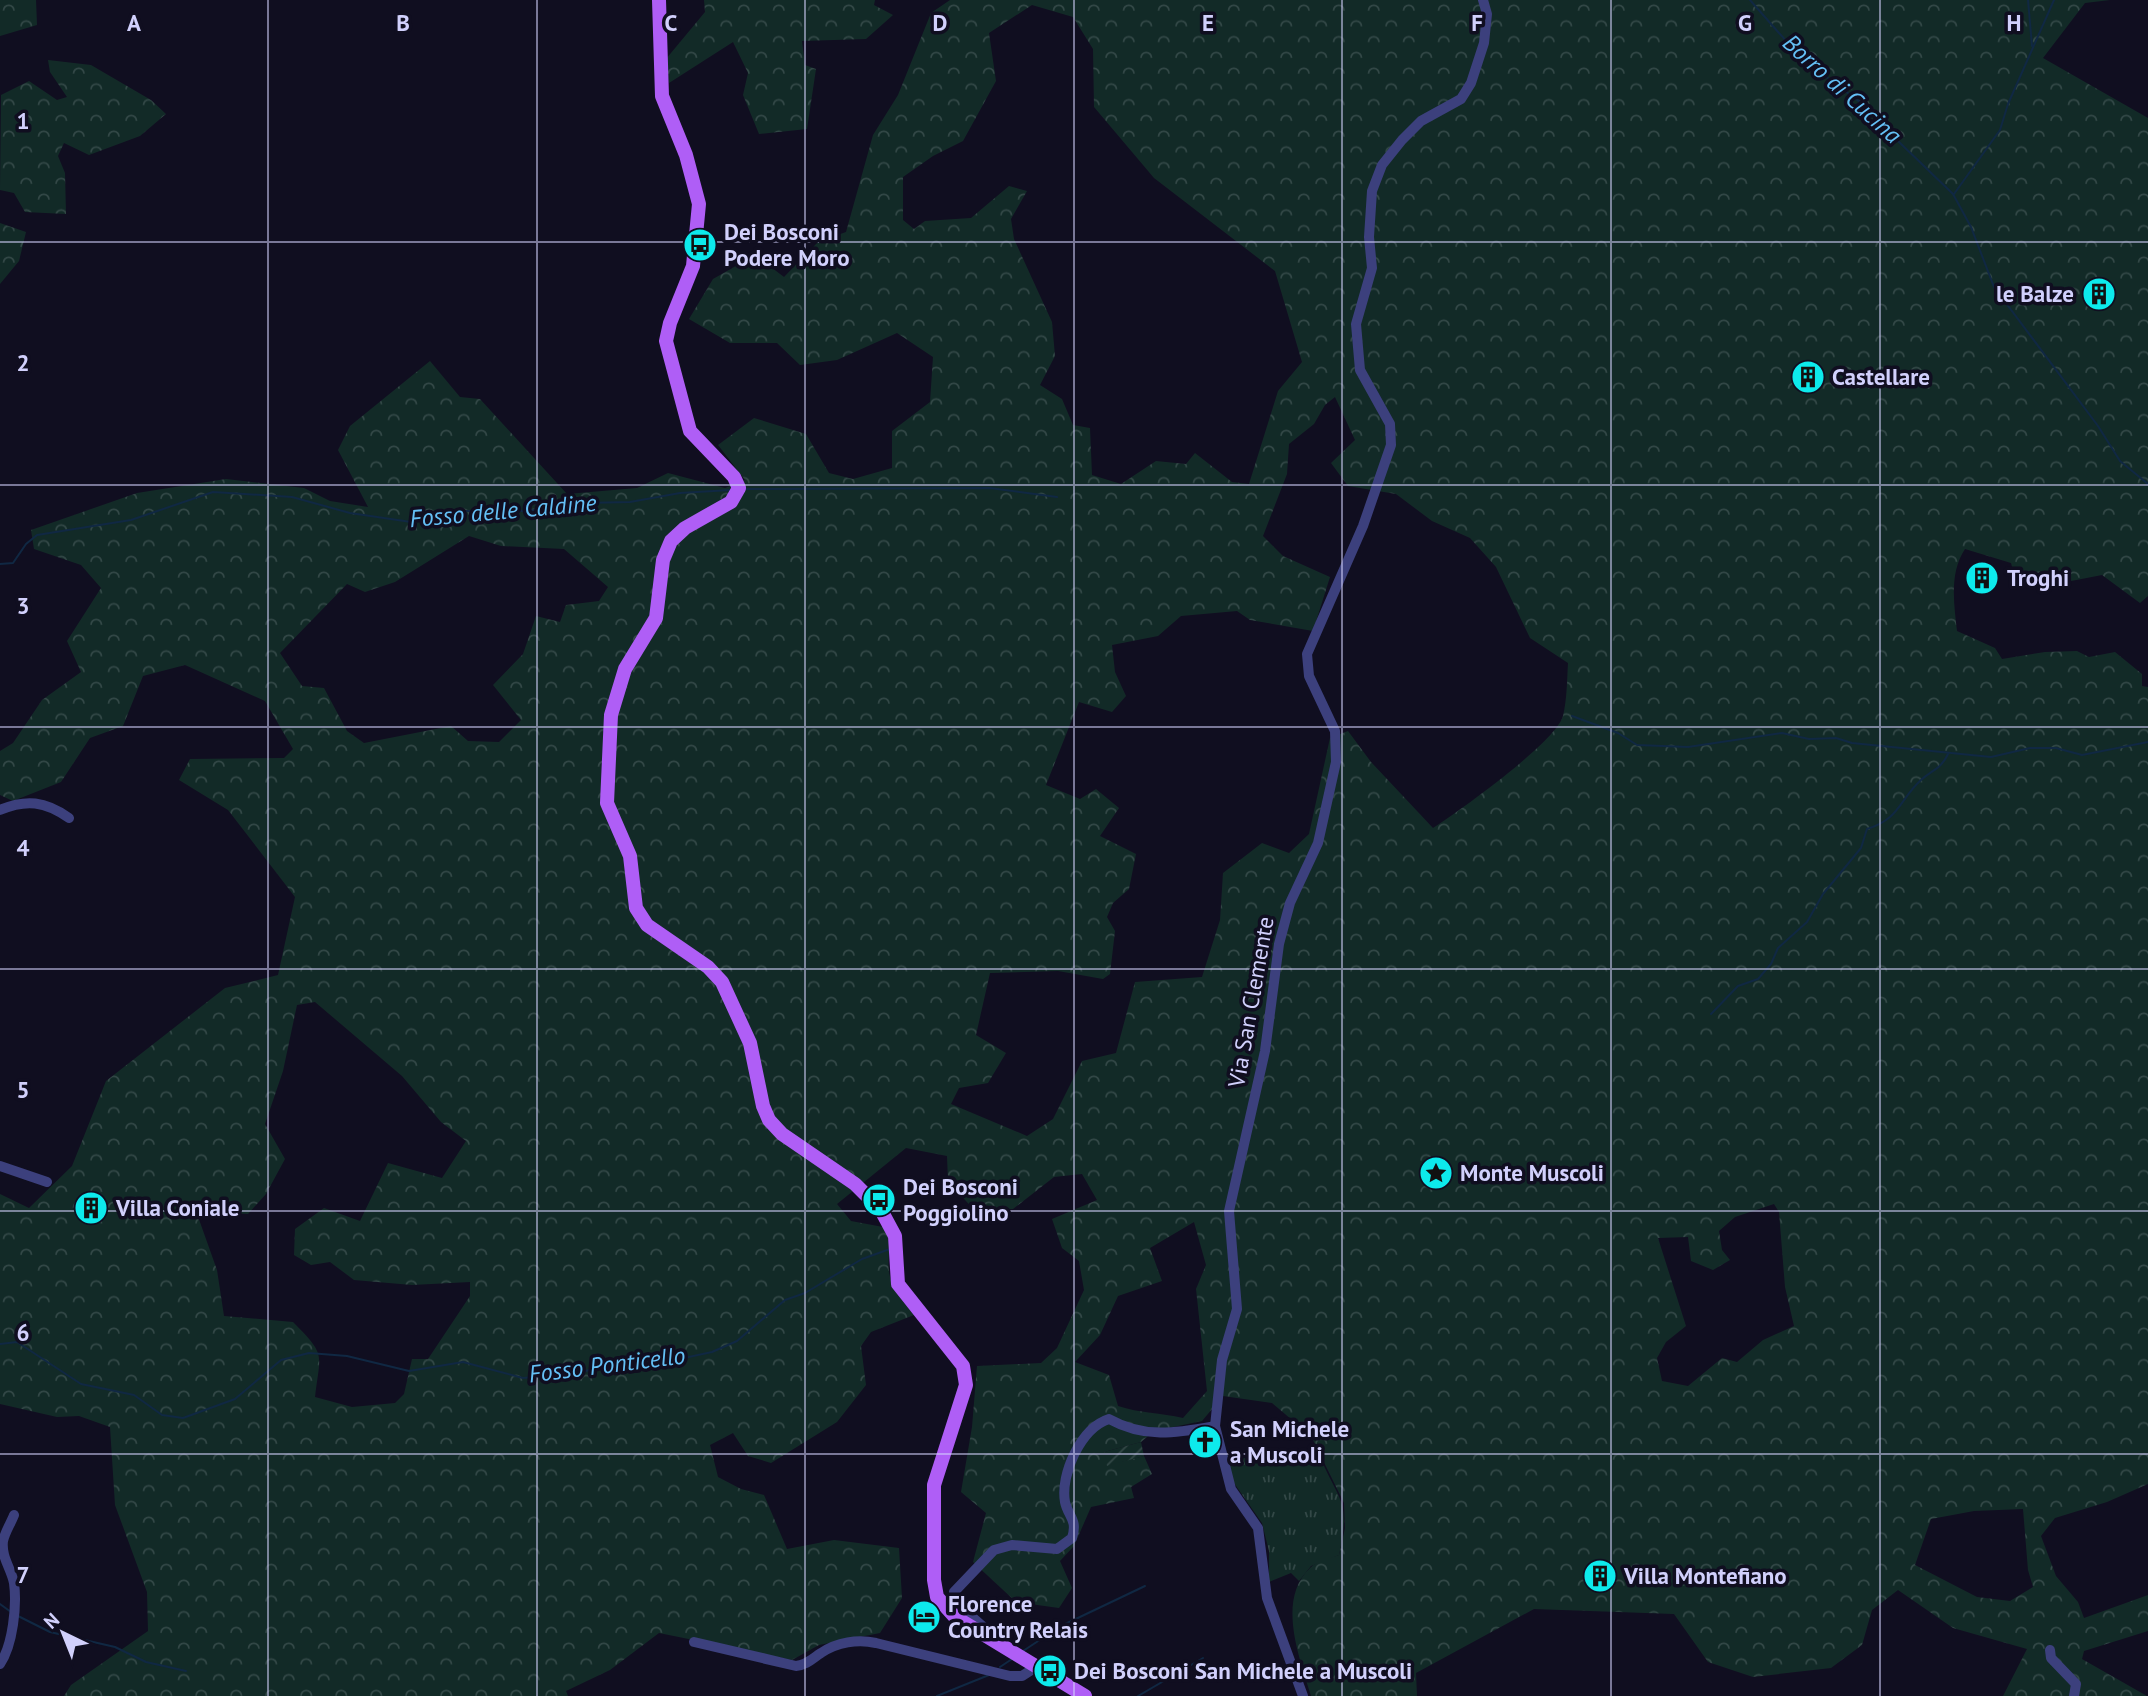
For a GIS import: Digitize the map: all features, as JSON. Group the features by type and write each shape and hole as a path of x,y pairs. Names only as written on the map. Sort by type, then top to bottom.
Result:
{"main road":[{"path":"659,0 662,96 690,165 699,204 693,266 666,341 690,431 734,477 739,488 731,502 685,528 666,551 660,576 661,598 656,618 625,669 611,715 607,803 630,856 634,900 640,915 657,933 708,967 722,982 750,1043 766,1114 782,1134 855,1184 881,1210 895,1236 898,1284 963,1366 966,1385 934,1485 935,1590 950,1613 1085,1696"}],"street":[{"name":"Via San Clemente","path":"1303,1696 1267,1598 1258,1528 1231,1489 1215,1426 1222,1360 1237,1309 1229,1211 1265,1051 1279,944 1290,903 1318,843 1336,762 1335,731 1308,676 1307,654 1363,526 1391,445 1390,424 1360,370 1356,324 1372,268 1369,237 1372,191 1382,165 1402,140 1421,121 1461,99 1471,83 1484,43 1487,14 1483,0"},
{"path":"0,810 22,802 35,802 69,818"},
{"path":"0,1166 47,1182"},
{"path":"1013,1653 962,1608 954,1592 994,1550 1012,1545 1057,1549 1072,1538 1073,1516 1065,1503 1065,1491 1076,1451 1084,1439 1109,1419 1128,1429 1145,1433 1169,1434 1215,1426"},
{"path":"0,1664 13,1613 13,1580 4,1557 3,1539 14,1515"},
{"path":"694,1642 801,1666 837,1645 870,1641 993,1672 1022,1676 1036,1667"},
{"path":"2050,1650 2056,1664 2076,1684 2074,1696"}],"green space":[{"path":"0,0 36,0 37,25 0,36"},
{"path":"704,0 875,0 874,5 893,15 866,39 802,41 805,65 816,69 807,129 759,134 743,95 748,73 733,42 669,83 666,59 705,12"},
{"path":"950,0 2110,0 2085,3 2043,58 2148,118 2148,596 2140,603 2102,575 2066,582 2046,576 2016,581 2011,563 1965,549 1957,568 1954,600 1957,631 1995,648 2002,659 2045,652 2077,651 2089,657 2115,652 2142,674 2142,686 2148,687 2148,1484 2107,1502 2055,1518 2041,1536 2056,1576 2078,1602 2084,1618 2148,1595 2148,1631 2084,1651 2082,1659 2147,1696 2003,1696 2027,1649 1953,1628 1898,1590 1872,1610 1862,1645 1831,1668 1753,1677 1708,1662 1674,1614 1534,1609 1416,1673 1417,1696 1311,1696 1297,1648 1292,1613 1294,1596 1300,1581 1310,1568 1339,1555 1345,1528 1344,1503 1311,1436 1272,1403 1223,1396 1202,1421 1154,1431 1141,1442 1104,1452 1108,1465 1144,1456 1152,1474 1131,1487 1134,1498 1091,1507 1074,1546 1060,1561 1072,1588 1059,1608 1016,1602 973,1562 986,1513 961,1492 972,1427 977,1366 1041,1363 1057,1348 1084,1290 1079,1261 1062,1248 1052,1219 1097,1200 1082,1174 1054,1177 1013,1209 975,1211 948,1181 947,1156 906,1148 837,1204 851,1221 883,1227 889,1245 892,1282 914,1315 871,1332 861,1346 866,1385 837,1422 771,1463 748,1456 733,1433 710,1445 718,1477 741,1489 764,1495 787,1549 834,1540 899,1548 902,1598 880,1633 819,1645 792,1660 659,1633 610,1670 566,1691 568,1696 64,1696 71,1685 148,1631 147,1592 115,1505 110,1427 79,1416 57,1417 0,1404 0,1194 29,1208 72,1166 106,1081 225,988 278,975 295,897 228,810 179,780 190,759 284,758 293,749 265,701 185,665 143,676 123,726 90,738 61,782 13,801 0,795 0,751 13,743 42,700 81,672 67,641 101,588 81,565 34,549 31,530 137,493 226,479 304,488 330,501 368,507 338,450 350,426 430,361 460,397 480,399 567,494 637,488 668,473 725,488 745,480 718,445 754,418 806,434 829,473 853,479 892,468 892,431 930,402 933,357 897,333 837,360 800,365 777,343 730,343 689,319 713,279 755,255 784,277 818,242 846,232 873,135 898,95 931,13","holes":["1032,5 1073,17 1093,49 1094,107 1154,178 1275,271 1302,362 1278,391 1249,484 1232,482 1195,453 1186,464 1156,461 1121,484 1092,475 1090,428 1073,425 1062,399 1040,385 1055,356 1052,322 1014,239 1011,219 1027,191 1009,186 971,218 925,221 914,229 903,220 903,177 933,156 963,141 996,81 989,33","1335,397 1355,440 1331,463 1348,486 1396,494 1432,521 1470,538 1496,567 1530,638 1568,663 1563,716 1556,728 1525,759 1433,828 1371,762 1348,731 1330,738 1309,834 1289,853 1262,843 1223,873 1220,920 1202,977 1135,982 1116,1053 1082,1061 1053,1119 1027,1136 951,1104 959,1088 988,1083 1006,1053 976,1035 990,973 1058,971 1103,979 1110,974 1115,931 1107,917 1113,903 1129,889 1136,854 1100,836 1119,808 1096,789 1080,799 1046,785 1079,702 1112,712 1126,696 1115,672 1112,645 1158,636 1181,616 1237,611 1250,620 1313,631 1330,577 1283,556 1263,536 1287,474 1289,444 1314,424 1325,405","469,536 501,546 564,549 608,587 599,601 566,605 560,622 536,616 523,654 493,685 521,720 499,742 468,741 451,726 364,743 347,731 324,688 302,686 280,653 347,584 365,592 395,582","315,1002 402,1076 441,1122 466,1141 442,1178 388,1163 360,1221 324,1208 295,1229 294,1255 311,1265 330,1262 354,1280 412,1285 470,1282 470,1296 428,1359 412,1359 404,1394 395,1403 352,1407 315,1397 319,1356 311,1342 293,1322 224,1316 217,1270 196,1211 248,1214 266,1194 285,1159 265,1124 283,1071 297,1005","1774,1204 1779,1212 1785,1287 1794,1326 1763,1340 1737,1362 1722,1358 1688,1386 1662,1381 1657,1358 1666,1342 1686,1326 1658,1238 1688,1237 1691,1261 1713,1270 1730,1260 1722,1250 1719,1231 1735,1217","1194,1222 1206,1265 1196,1289 1207,1391 1183,1418 1118,1406 1109,1375 1075,1362 1100,1335 1118,1296 1162,1281 1150,1248","2023,1509 2028,1570 2033,1587 2010,1601 1977,1597 1915,1565 1931,1519 1974,1511"]},
{"path":"48,60 91,65 151,100 166,114 140,136 89,155 64,143 58,156 65,173 66,214 25,212 14,193 0,190 1,95 29,81 57,100 67,97 50,72"},
{"path":"0,223 26,232 19,261 0,284"},
{"path":"1141,1442 1144,1456 1107,1466 1104,1452"},
{"path":"1226,1455 1293,1466 1300,1458 1320,1457 1344,1512 1339,1555 1311,1566 1299,1581 1291,1573 1269,1582 1269,1551 1262,1523 1234,1483"}],"waterway":[{"name":"Borro di Cucina","path":"1750,0 1801,58 1872,111 1898,141 1953,194 1971,227 1994,287 2098,426 2120,461 2148,484"},
{"path":"2028,0 2032,46"},
{"path":"1954,194 2000,130 2008,104 2054,0"},
{"name":"Fosso delle Caldine","path":"746,489 990,488 1057,497"},
{"name":"Fosso delle Caldine","path":"0,564 13,563 26,544 37,535 131,520 213,492 292,497 350,513 411,522 455,511 528,511 584,503 630,502 680,493 731,490"},
{"path":"1572,716 1618,733 1637,745 1688,747 1782,733 1809,739 1836,738 1852,743 1991,757 2030,748 2056,748 2082,755 2148,742"},
{"path":"1711,1014 1738,986 1758,979 1771,964 1778,948 1807,922 1823,894 1861,848 1867,829 1893,814 1914,787 1939,766 1948,754"},
{"name":"Fosso Ponticello","path":"0,1344 17,1342 81,1384 134,1395 162,1415 183,1418 235,1399 281,1360 309,1353 347,1356 409,1371 463,1362 523,1378 583,1372 607,1364 653,1357 670,1361 712,1352 737,1341 785,1300 805,1293 862,1259 890,1249"},
{"path":"1023,1651 1061,1626 1145,1586"},
{"path":"0,1604 11,1612"},
{"path":"18,1616 50,1632 115,1647 146,1662 186,1671"},
{"path":"1138,1696 1203,1658"},
{"path":"1000,1667 1012,1659"},
{"path":"937,1696 989,1675"}],"place":[{"name":"Dei Bosconi Podere Moro","path":"700,245"},
{"name":"le Balze","path":"2099,294"},
{"name":"Castellare","path":"1808,377"},
{"name":"Troghi","path":"1982,578"},
{"name":"Monte Muscoli","path":"1436,1173"},
{"name":"Dei Bosconi Poggiolino","path":"879,1200"},
{"name":"Villa Coniale","path":"91,1208"},
{"name":"San Michele a Muscoli","path":"1205,1442"},
{"name":"Villa Montefiano","path":"1600,1576"},
{"name":"Florence Country Relais","path":"924,1617"},
{"name":"Dei Bosconi San Michele a Muscoli","path":"1050,1671"}]}
